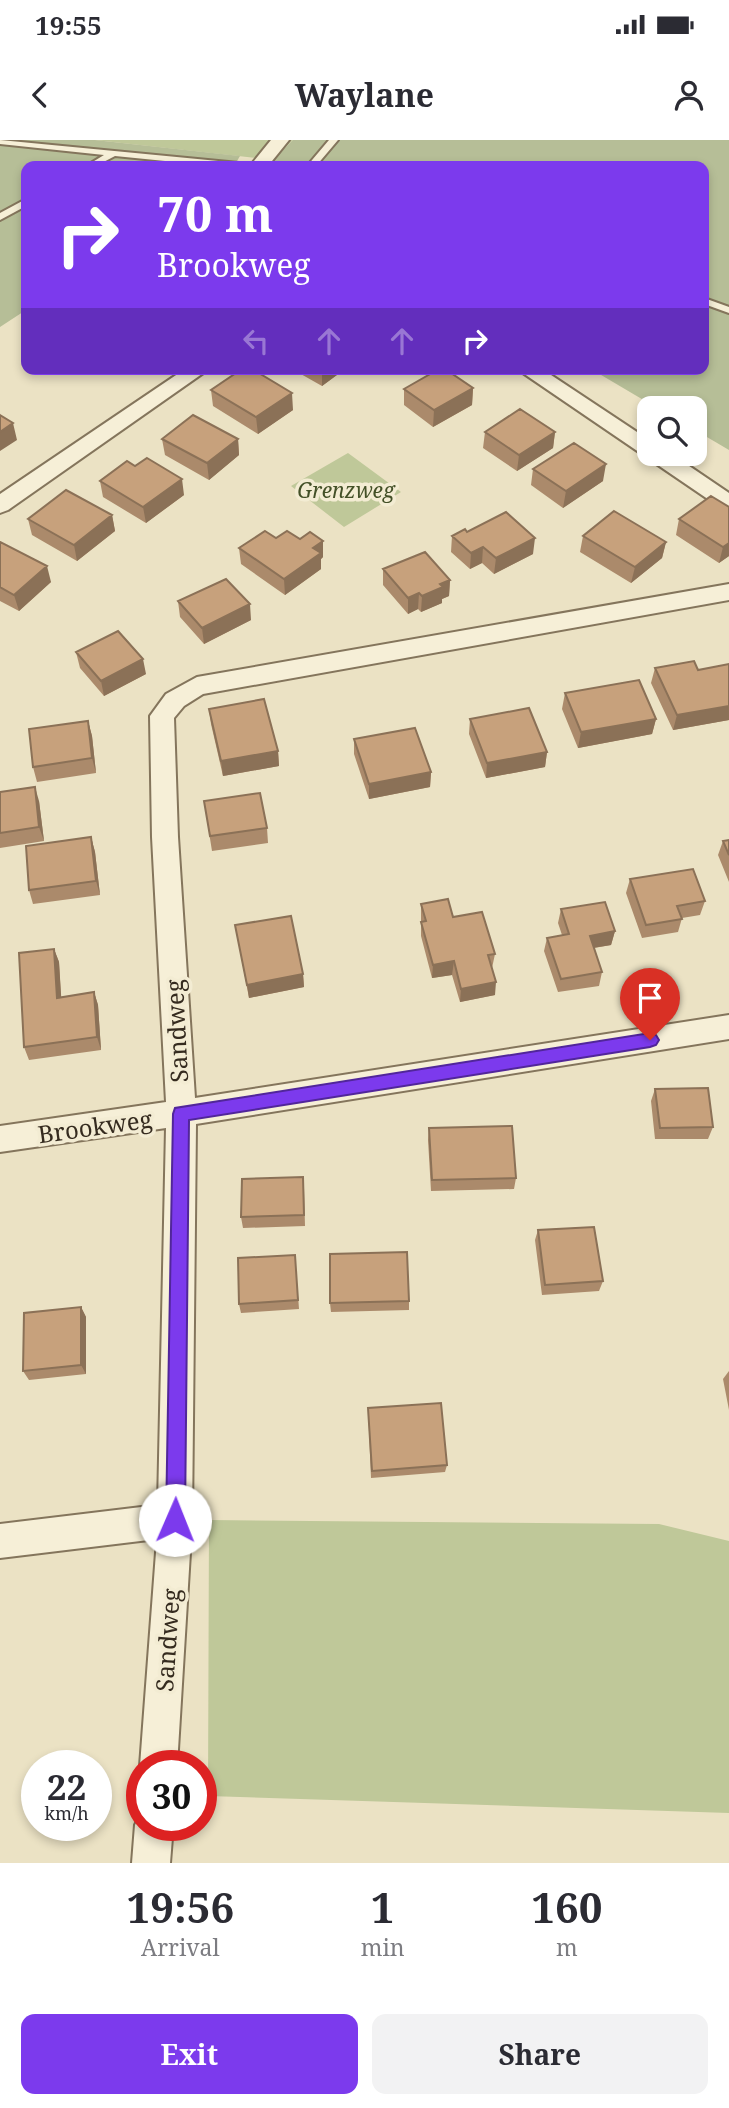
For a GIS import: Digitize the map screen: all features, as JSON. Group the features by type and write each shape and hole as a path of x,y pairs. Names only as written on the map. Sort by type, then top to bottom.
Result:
{"street":[{"path":"262,161 280,140"},
{"path":"0,505 190,375"},
{"path":"536,375 637,442"},
{"path":"674,466 729,503"},
{"name":"Sandweg","path":"159,1750 175,1520 181,1114 165,837 162,716 175,700 197,686 729,592"},
{"name":"Brookweg","path":"0,1139 181,1114 729,1027"},
{"path":"0,1541 175,1520"},
{"path":"151,1863 153,1841"}],"lane":[{"path":"315,161 334,140"},
{"path":"0,141 191,161"},
{"path":"99,161 113,153"},
{"path":"0,217 21,205"},
{"path":"709,303 729,310"}],"green space":[{"path":"0,140 95,140 240,156 237,161 21,161 21,313 0,327"},
{"path":"95,140 293,140 273,160"},
{"path":"293,140 729,140 729,450 707,437 707,396 637,396 601,375 709,375 709,161 273,161"},
{"name":"Grenzweg","path":"348,453 401,492 344,527 291,486"},
{"path":"209,1520 659,1524 729,1541 729,1813 217,1796 217,1750 208,1750"}],"building":[{"path":"233,375 262,375 292,393 256,417 211,390"},
{"path":"428,375 454,375 473,388 434,410 404,389"},
{"path":"520,409 555,432 519,455 485,432"},
{"path":"0,415 13,423 0,432"},
{"path":"193,415 238,439 207,463 162,439"},
{"path":"574,443 606,464 566,491 533,469"},
{"path":"147,458 182,479 143,507 100,481 127,461 135,466"},
{"path":"66,490 112,515 74,545 28,519"},
{"path":"711,496 729,507 729,543 723,547 679,519"},
{"path":"614,511 666,542 635,567 583,536"},
{"path":"506,512 535,538 496,558 483,547 471,553 452,536 465,529 467,532"},
{"path":"265,531 276,538 287,531 300,539 310,532 323,541 313,548 321,553 284,579 239,548"},
{"path":"0,542 47,566 14,595 0,587"},
{"path":"425,552 450,580 440,584 443,587 422,596 419,593 408,598 383,569"},
{"path":"226,579 250,604 202,628 178,601"},
{"path":"118,631 143,659 101,681 76,652"},
{"path":"694,661 698,670 729,664 729,706 677,715 655,668"},
{"path":"639,680 656,719 581,732 565,693"},
{"path":"264,699 278,751 221,761 209,709"},
{"path":"529,708 547,752 487,763 470,719"},
{"path":"88,721 92,758 33,767 29,729"},
{"path":"415,728 431,772 369,784 354,739"},
{"path":"35,787 39,827 0,833 0,792"},
{"path":"260,793 267,828 210,836 204,801"},
{"path":"91,837 96,881 29,890 26,846"},
{"path":"729,840 729,855 723,841"},
{"path":"693,869 705,901 677,906 682,919 646,925 630,879"},
{"path":"448,899 453,917 482,912 495,954 488,955 496,982 461,989 454,961 433,965 421,922 426,921 421,904"},
{"path":"605,902 615,931 590,936 602,972 561,979 547,938 569,934 561,909"},
{"path":"291,916 303,974 247,985 235,925"},
{"path":"54,949 57,998 94,992 97,1037 24,1047 19,953"},
{"path":"708,1088 713,1127 660,1128 655,1089"},
{"path":"512,1126 516,1178 432,1180 429,1128"},
{"path":"303,1177 304,1215 241,1217 242,1179"},
{"path":"594,1227 603,1281 545,1285 538,1230"},
{"path":"407,1252 409,1301 330,1303 330,1254"},
{"path":"295,1255 298,1300 239,1304 238,1258"},
{"path":"81,1307 81,1365 23,1371 24,1313"},
{"path":"441,1403 447,1465 372,1471 368,1408"}],"route":[{"path":"175,1520 181,1114 650,1040"}]}
